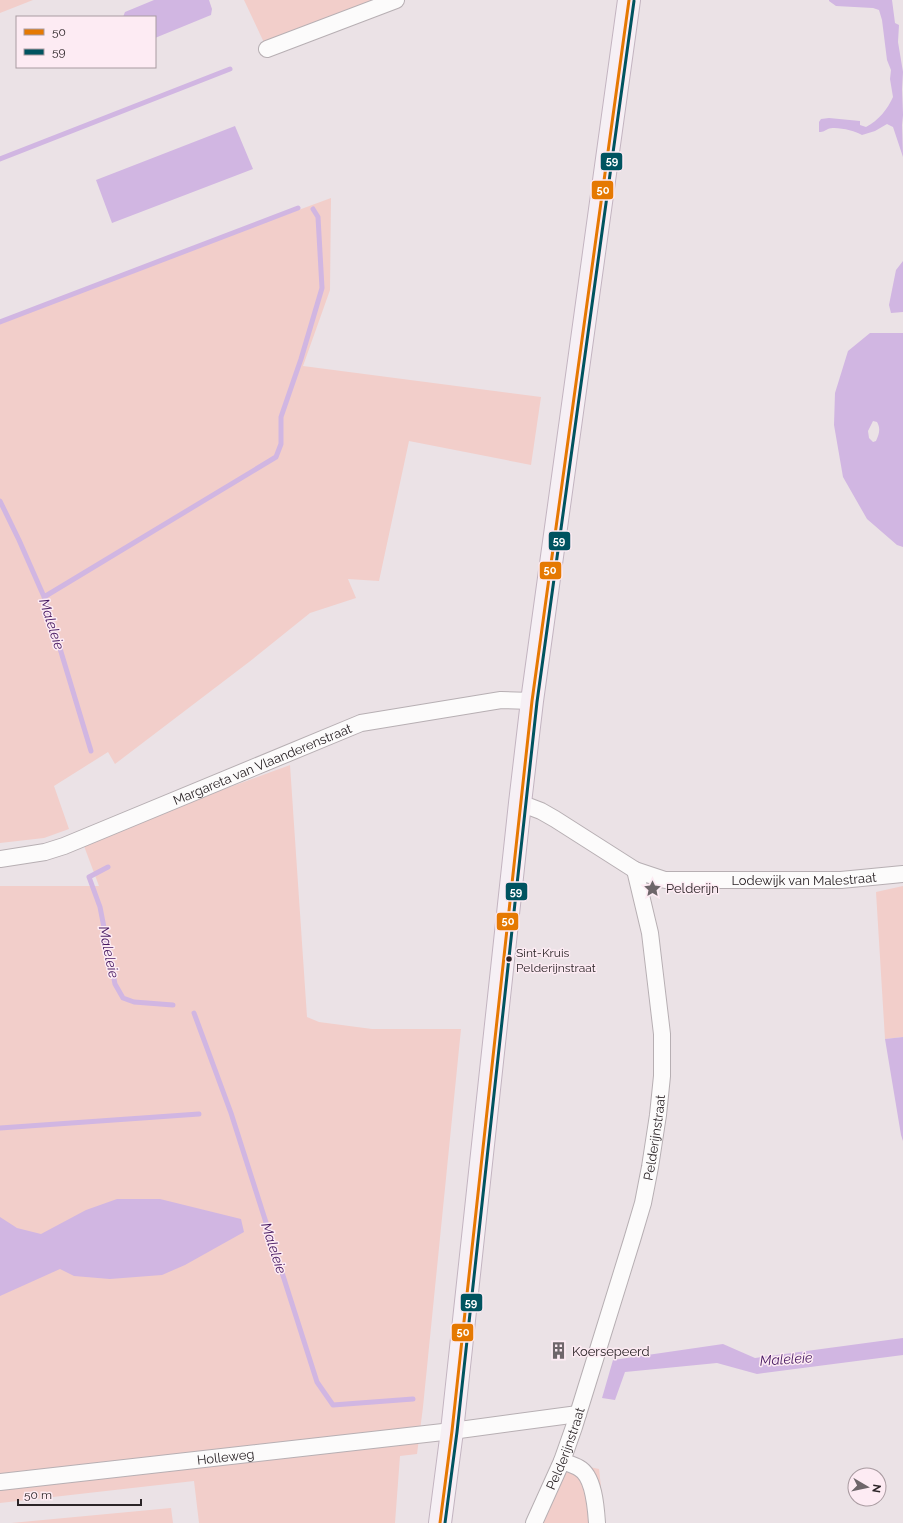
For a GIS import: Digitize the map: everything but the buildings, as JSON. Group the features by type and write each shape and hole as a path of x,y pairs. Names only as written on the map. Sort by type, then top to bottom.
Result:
{"main road":[{"path":"440,1523 452,1431 532,701 629,0"}],"street":[{"path":"267,49 396,0"},
{"name":"Margareta van Vlaanderenstraat","path":"0,859 45,852 64,846 362,723 501,700 532,701"},
{"path":"520,803 541,811 555,819 635,870"},
{"name":"Lodewijk van Malestraat","path":"635,870 665,880 680,881 841,880 903,874"},
{"name":"Pelderijnstraat","path":"534,1523 562,1461 578,1414 642,1203 650,1167 662,1076 662,1034 650,933 635,870"},
{"name":"Holleweg","path":"0,1482 452,1431 578,1414"},
{"path":"562,1461 580,1468 587,1477 592,1487 597,1523"}],"shaded area":[{"path":"0,0 33,0 0,13"},
{"path":"244,0 396,0 267,49"},
{"path":"331,198 330,290 303,366 541,397 531,465 409,441 379,581 348,579 356,598 310,613 249,662 115,764 108,752 54,786 69,829 44,838 0,843 0,320"},
{"path":"290,765 307,1017 319,1022 372,1029 461,1029 417,1454 400,1456 395,1523 199,1523 194,1481 0,1503 0,886 99,886 84,846 219,791"},
{"path":"903,886 903,1037 885,1039 876,892"},
{"path":"562,1461 599,1469 605,1523 534,1523"},
{"path":"171,1508 173,1523 11,1523"}],"water":[{"path":"154,0 209,0 212,9 211,15 156,38 156,16 123,16 125,12"},
{"path":"829,0 892,0 895,23 899,25 898,42 903,72 903,157 893,127 887,124 875,131 862,135 836,128 819,132 819,122 821,119 829,118 860,121 860,125 866,127 882,114 893,97 890,79 891,70 887,60 882,20 879,10 873,8 836,6"},
{"path":"235,126 253,169 112,223 96,180"},
{"path":"903,261 903,312 891,313 889,305 896,270"},
{"path":"870,333 903,333 903,547 897,545 867,519 843,477 834,425 835,393 848,351","holes":["873,421 877,422 879,434 876,441 873,442 869,438 868,431"]},
{"path":"903,1037 903,1141 885,1039"},
{"path":"117,1199 160,1199 241,1219 244,1232 185,1265 162,1275 110,1279 74,1276 60,1269 0,1296 0,1217 17,1228 41,1234 86,1210"},
{"path":"903,1338 903,1355 757,1374 717,1363 625,1372 615,1400 602,1398 613,1360 723,1344 755,1358"}],"waterway":[{"path":"0,159 230,69"},
{"path":"0,322 298,208"},
{"path":"44,597 276,457 281,444 281,417 301,359 322,288 318,217 313,209"},
{"name":"Maleleie","path":"0,501 45,599 91,751"},
{"name":"Maleleie","path":"108,867 89,877 100,907 115,984 123,998 134,1002 173,1005"},
{"name":"Maleleie","path":"194,1013 231,1113 317,1382 333,1405 413,1399"},
{"path":"0,1128 199,1114"}],"transit line":[{"name":"50","path":"440,1523 452,1431 532,701 629,0"},
{"name":"59","path":"445,1523 457,1432 537,702 634,1"}],"place":[{"name":"Pelderijn","path":"653,888"},
{"name":"Sint-Kruis Pelderijnstraat","path":"509,959"},
{"name":"Koersepeerd","path":"559,1351"}]}
